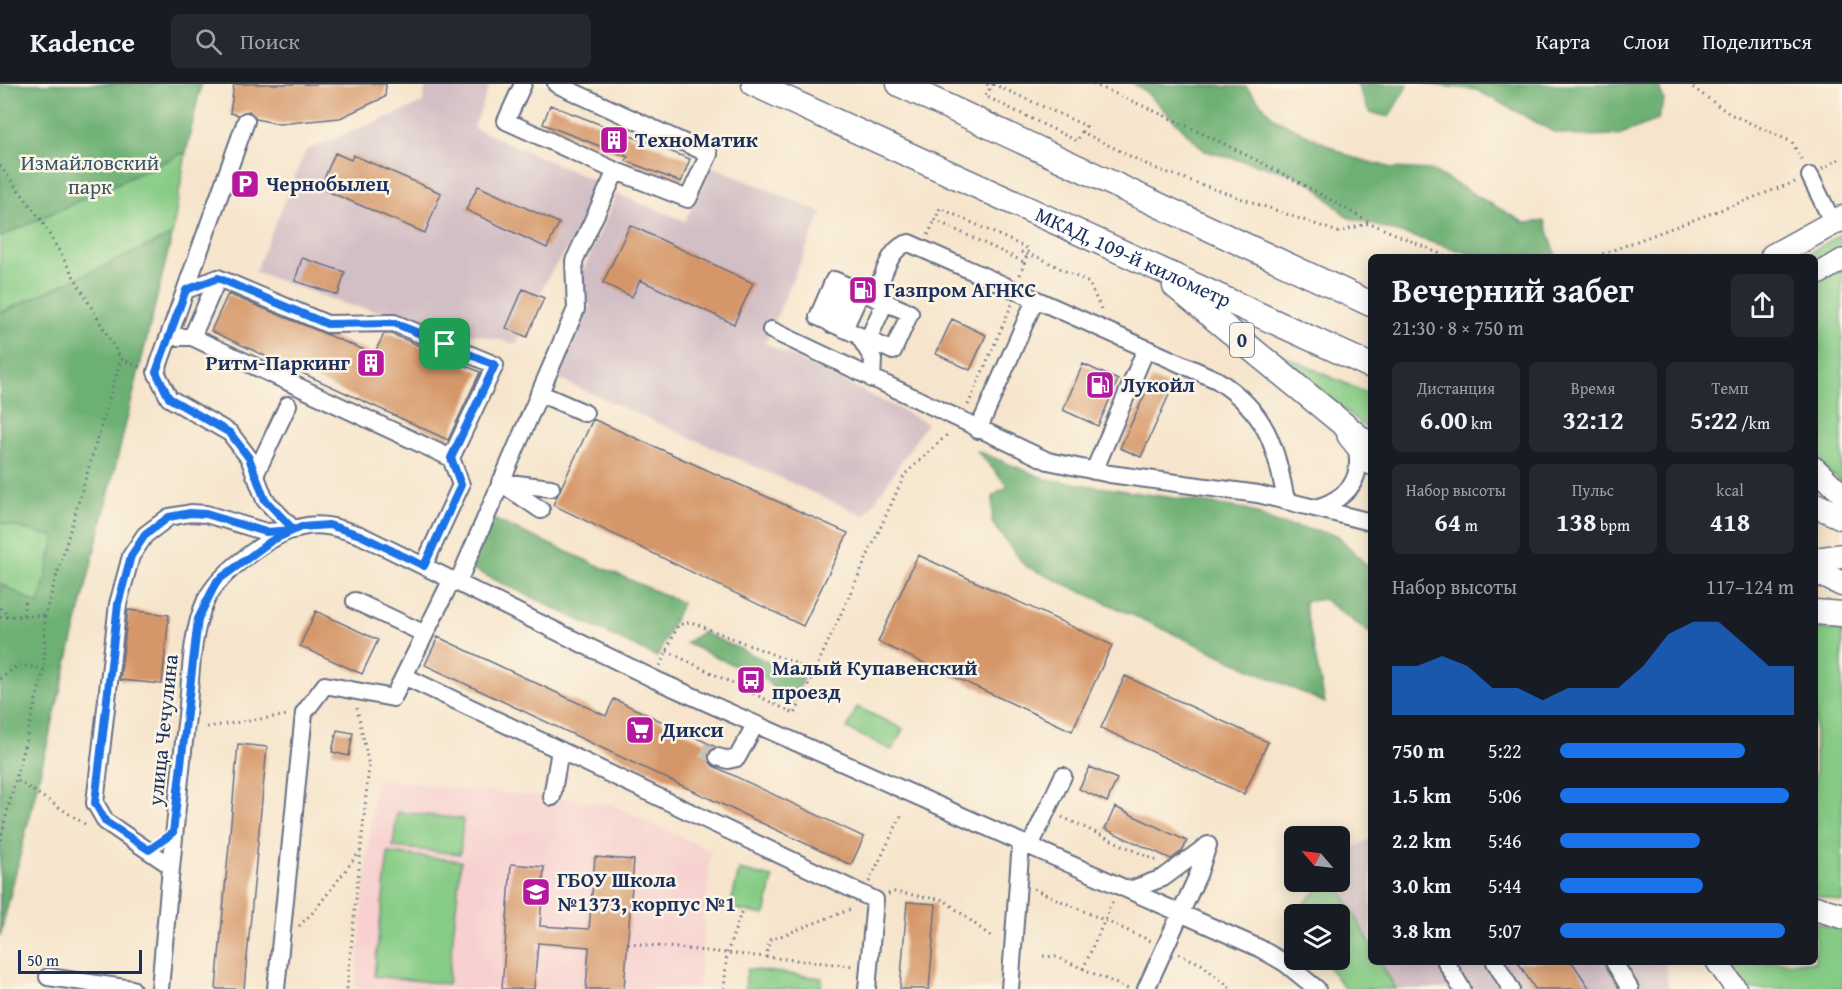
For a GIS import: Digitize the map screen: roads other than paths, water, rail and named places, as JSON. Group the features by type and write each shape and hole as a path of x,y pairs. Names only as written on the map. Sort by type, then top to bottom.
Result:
{"highway":[{"name":"МКАД, 109-й километр","path":"754,84 1368,365"},
{"path":"899,84 1368,303"},
{"path":"1777,254 1838,220"},
{"path":"1273,259 1368,291"},
{"name":"0","path":"1145,262 1258,352 1363,446"},
{"path":"1818,506 1842,517"},
{"path":"1818,560 1842,556"},
{"path":"1818,572 1842,584"},
{"path":"1818,612 1842,614"},
{"path":"1818,909 1842,916"}],"main road":[{"path":"1818,274 1842,260"},
{"path":"1818,471 1842,494"},
{"path":"1719,965 1736,989"}],"street":[{"path":"523,84 506,121 616,171 688,199 709,154 556,84"},
{"path":"246,121 156,372 169,398 230,433 249,458 265,500 294,530"},
{"path":"276,989 304,712 325,684 393,698 455,580 501,482 578,302 574,261 616,171"},
{"path":"1810,176 1838,220"},
{"path":"857,335 892,257 902,244 909,243 1217,380 1243,400 1261,421 1273,443 1286,500"},
{"path":"186,290 218,278 327,324 394,323 495,365 451,458"},
{"path":"192,337 218,278"},
{"path":"857,335 873,297"},
{"path":"857,335 893,351 910,314 873,297"},
{"path":"978,430 1035,300"},
{"path":"771,330 961,422 1048,461 1094,471 1286,500 1368,521"},
{"path":"857,335 873,359 872,379"},
{"path":"169,337 192,337 451,458 461,485 424,566"},
{"path":"1094,471 1146,349"},
{"path":"539,393 585,413"},
{"path":"255,475 288,405"},
{"path":"1316,508 1336,499 1352,484 1363,446"},
{"path":"501,482 551,488"},
{"path":"501,482 541,510"},
{"path":"171,866 106,822 95,803 118,604 131,556 145,535 169,517 190,513 206,514 266,532 294,530"},
{"path":"238,524 250,535 253,543 252,549 239,563"},
{"path":"239,563 271,541 301,527 329,525 360,535 656,680 1258,948 1285,963 1317,989"},
{"name":"улица Чечулина","path":"160,989 173,833 198,619 217,581 239,563"},
{"path":"355,601 425,634"},
{"path":"404,676 869,897 867,989"},
{"path":"718,757 728,760 738,758 755,725"},
{"path":"552,797 560,750"},
{"path":"1010,989 1018,882 1025,844 1063,776"},
{"path":"149,850 173,833"},
{"path":"1130,890 1163,878 1208,845 1181,913 1146,989"},
{"path":"1448,965 1462,989"},
{"path":"1497,965 1512,989"},
{"path":"1616,965 1630,989"},
{"path":"48,977 132,989"}],"tunnel":[{"path":"702,750 718,757"}],"place":[{"name":"ТехноМатик","path":"614,140"},
{"name":"Чернобылец","path":"245,184"},
{"name":"Газпром АГНКС","path":"863,290"},
{"name":"Ритм-Паркинг","path":"371,363"},
{"name":"Лукойл","path":"1100,385"},
{"name":"Малый Купавенский проезд","path":"751,680"},
{"name":"Дикси","path":"640,730"},
{"name":"ГБОУ Школа №1373, корпус №1","path":"536,892"}],"park label":[{"name":"Измайловский парк","path":"90,175"}]}
